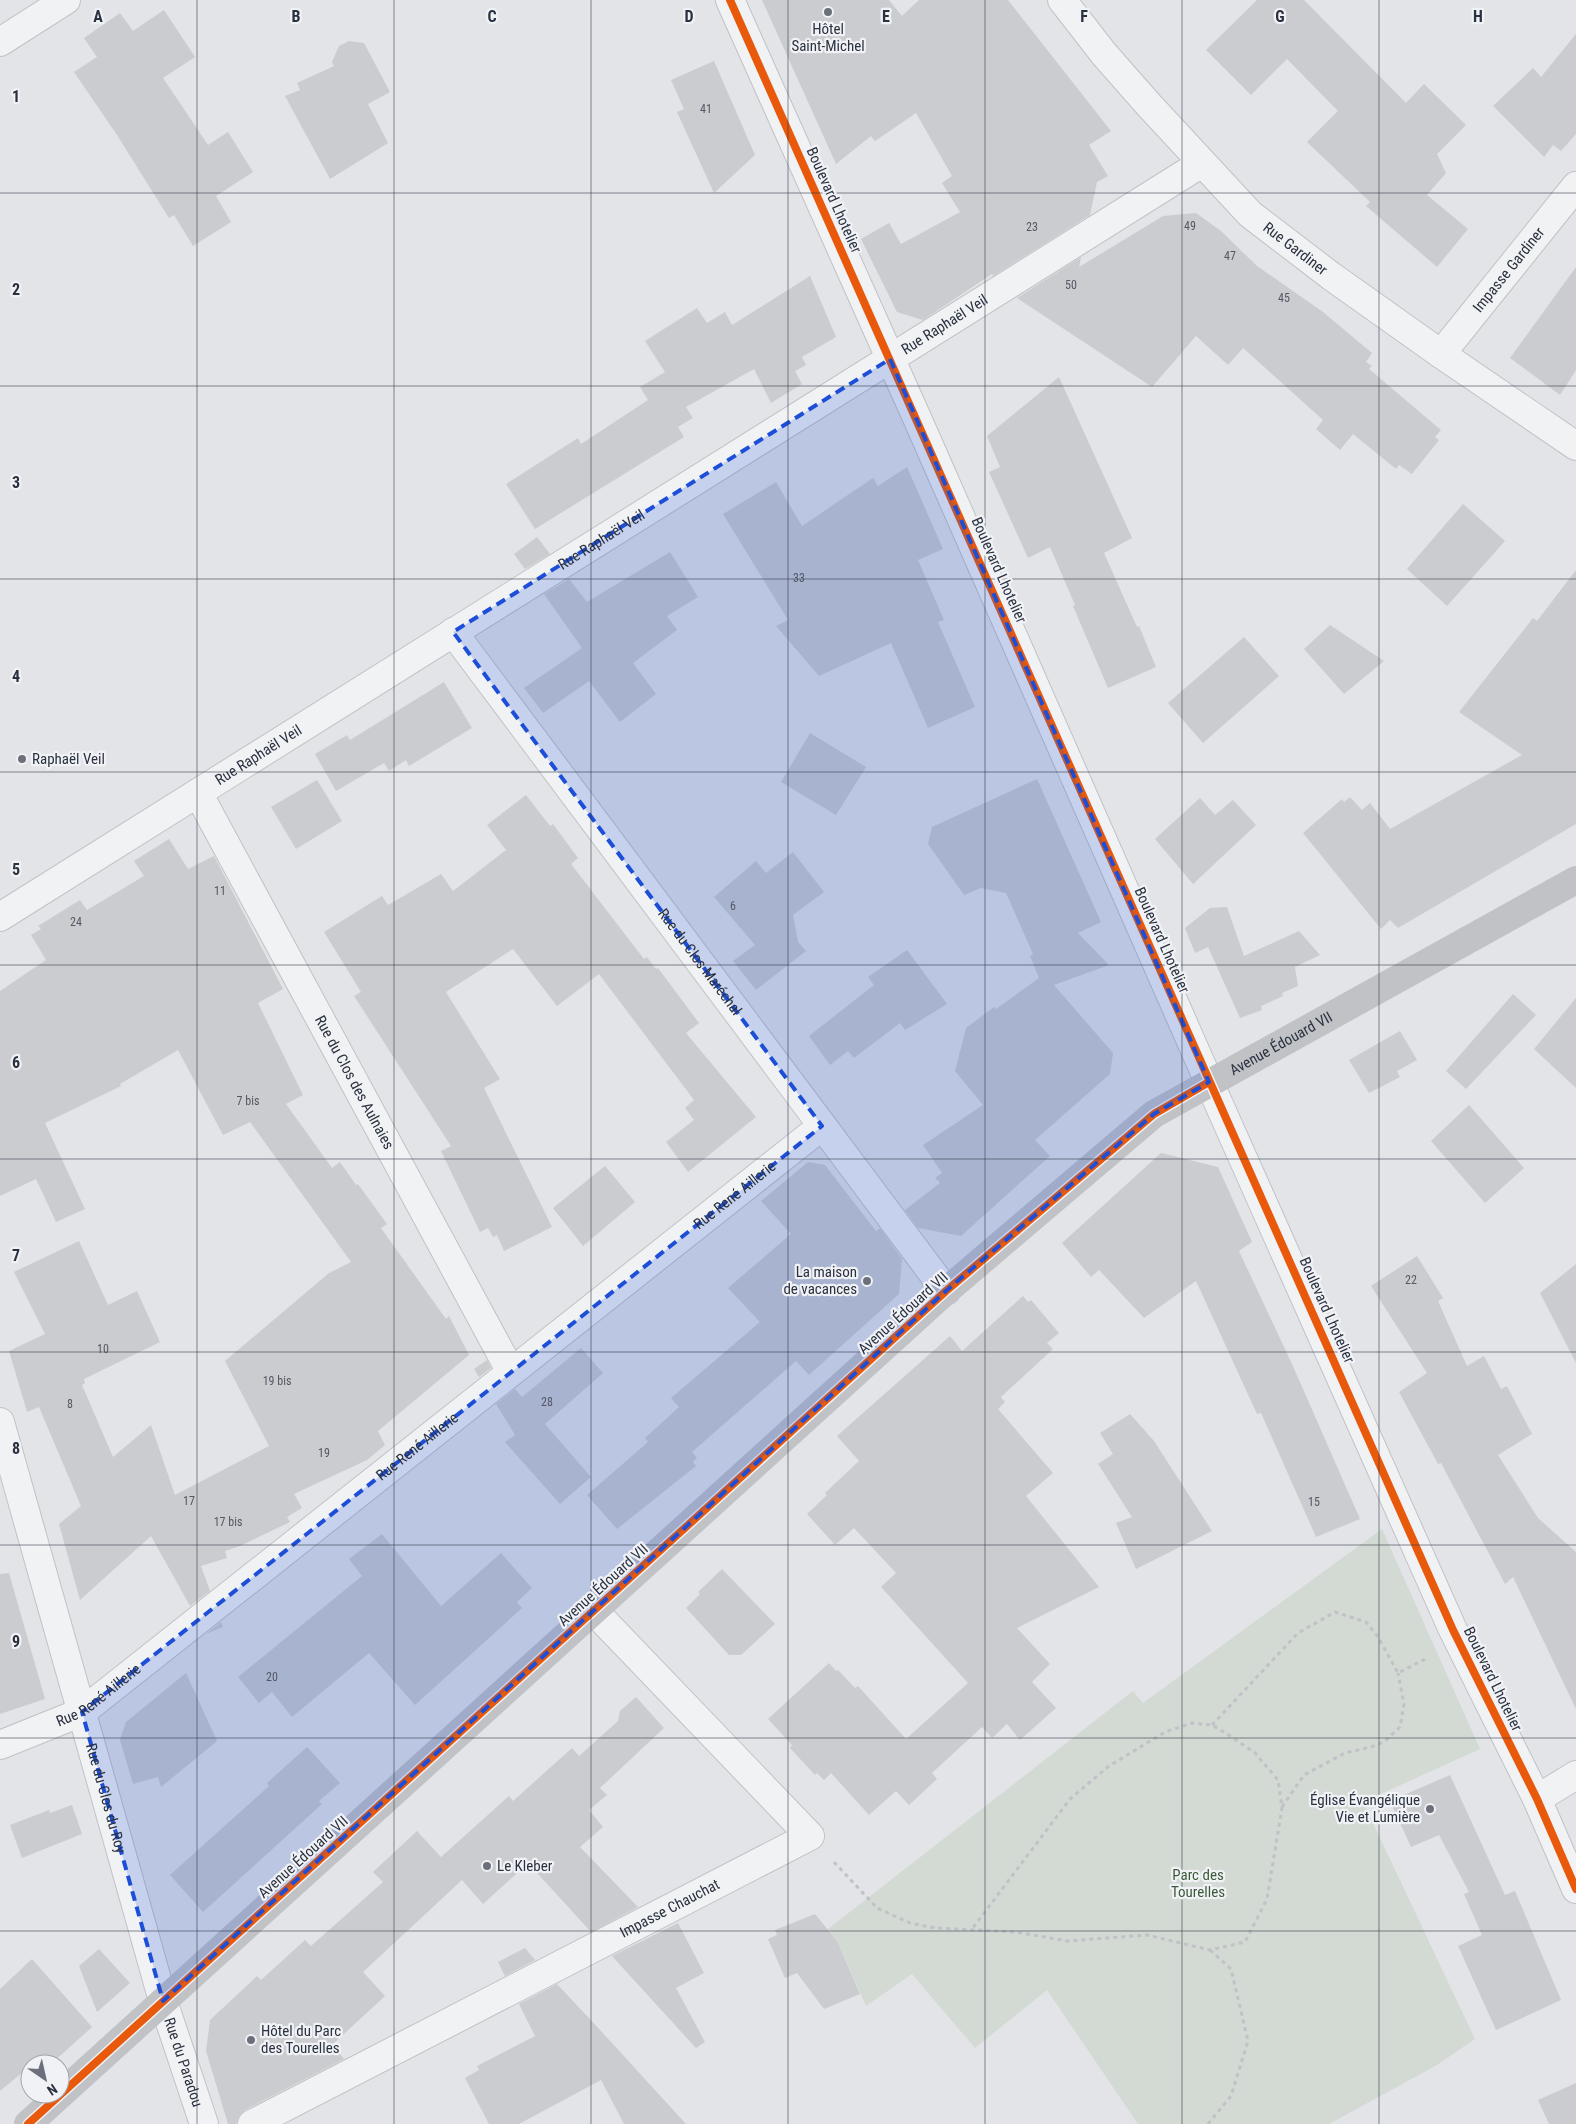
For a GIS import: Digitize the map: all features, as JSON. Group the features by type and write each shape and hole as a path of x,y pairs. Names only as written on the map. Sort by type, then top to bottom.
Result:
{"main road":[{"name":"Avenue Édouard VII","path":"28,2124 946,1292 1154,1114 1576,880"}],"street":[{"path":"0,42 66,0"},
{"name":"Boulevard Lhotelier","path":"730,0 1459,1642 1537,1799 1576,1889"},
{"name":"Rue Gardiner","path":"1062,0 1104,54 1250,214 1331,276 1576,446"},
{"name":"Rue Raphaël Veil","path":"0,917 1202,163"},
{"name":"Impasse Gardiner","path":"1441,354 1576,186"},
{"name":"Rue du Clos Maréchal","path":"454,632 946,1292"},
{"name":"Rue du Clos des Aulnaies","path":"198,793 511,1372"},
{"name":"Rue René Aillerie","path":"0,1746 82,1712 822,1126"},
{"name":"Rue du Clos du Roy","path":"0,1422 163,2001"},
{"path":"594,1611 810,1836"},
{"path":"1537,1799 1576,1775"},
{"name":"Impasse Chauchat","path":"252,2124 810,1836"},
{"name":"Rue du Paradou","path":"163,2001 204,2124"}],"path":[{"path":"1212,1725 1298,1633 1335,1612 1366,1622 1378,1637 1398,1673 1404,1704 1400,1727 1384,1742 1345,1753 1304,1774 1282,1808"},
{"path":"1398,1673 1459,1642"},
{"path":"810,1836 877,1908 910,1924 936,1928 1016,1932 1067,1941 1147,1935 1210,1950 1245,1942 1267,1899 1282,1808 1278,1780 1255,1753 1212,1725 1192,1723 1165,1732 1109,1766 1070,1799 972,1929"},
{"path":"1208,2124 1231,2096 1248,2041 1232,1969 1210,1950"}],"highlighted area":[{"path":"890,359 1209,1082 1154,1114 946,1291 163,2001 82,1712 822,1126 453,632"}],"green space":[{"name":"Parc des Tourelles","path":"1382,1529 1480,1749 1363,1802 1475,2039 1437,2065 1329,2124 1138,2124 1047,1990 975,2048 912,1974 866,2006 837,1941 828,1929 1133,1691 1143,1703"}],"building":[{"path":"762,0 889,0 902,16 919,0 1008,0 1111,131 1089,145 1108,176 1097,182 1090,215 993,276 992,274 923,320 897,312 861,239 889,223 901,244 960,212 942,183 952,176 916,113 875,141 871,136 836,164"},
{"path":"1257,0 1304,0 1406,103 1424,84 1466,125 1437,154 1446,173 1427,195 1468,229 1437,267 1366,206 1370,202 1307,142 1338,111 1287,59 1251,95 1206,50"},
{"path":"164,10 195,57 163,78 208,145 228,132 253,172 216,196 231,222 193,246 174,215 169,218 117,135 74,72 97,57 84,38 120,13 133,31"},
{"path":"1576,34 1576,134 1561,151 1553,145 1544,157 1493,106 1533,68 1541,77"},
{"path":"349,41 364,43 390,92 368,104 388,143 330,179 285,96 300,90 297,83 334,66 332,62 339,46"},
{"path":"714,61 755,155 714,193 677,112 684,109 671,80"},
{"path":"1196,213 1221,231 1257,266 1323,312 1372,353 1366,362 1372,366 1369,369 1441,430 1435,437 1439,440 1412,474 1399,465 1396,469 1353,434 1340,450 1316,429 1323,420 1243,348 1228,365 1196,336 1152,387 1017,298 1081,257 1079,267 1163,216"},
{"path":"1576,267 1576,370 1560,395 1510,358"},
{"path":"810,276 836,337 802,357 806,365 795,371 802,384 771,403 754,369 686,407 693,418 678,427 684,437 535,529 506,484 578,438 581,444 648,400 640,387 665,372 645,341 697,308 707,323 725,312 732,325"},
{"path":"1059,377 1132,538 1104,553 1137,627 1139,626 1156,667 1108,688 1050,547 1028,558 989,472 1000,467 987,436"},
{"path":"907,467 943,549 918,560 944,620 938,622 975,707 928,728 891,643 819,676 776,626 788,620 723,514 776,482 802,526 873,478 878,486"},
{"path":"1463,504 1505,541 1447,606 1407,569"},
{"path":"537,537 550,554 525,569 514,554"},
{"path":"670,552 698,597 667,616 677,630 633,663 656,694 620,722 589,681 543,713 524,688 582,648 544,594 569,579 587,602"},
{"path":"1576,570 1576,824 1398,928 1390,920 1381,929 1303,833 1342,799 1344,802 1350,797 1362,810 1370,803 1390,829 1522,755 1459,712 1533,618 1537,621"},
{"path":"1330,625 1384,661 1344,694 1304,649"},
{"path":"1244,637 1279,676 1203,743 1168,703"},
{"path":"444,682 472,728 409,766 406,760 389,771 384,763 336,791 315,754 347,735 350,740"},
{"path":"810,733 866,767 836,815 781,782"},
{"path":"1037,779 1101,922 1078,933 1109,965 1054,985 1113,1053 1110,1074 1035,1140 1050,1156 961,1236 918,1228 905,1210 940,1183 935,1178 942,1173 923,1145 983,1105 955,1071 966,1028 994,1007 996,1009 1039,978 1030,956 1033,954 1006,893 981,888 964,895 928,844 932,827"},
{"path":"317,780 342,821 296,849 271,807"},
{"path":"526,795 550,826 553,824 578,858 571,864 644,959 647,957 656,969 658,968 699,1023 686,1033 756,1117 688,1172 666,1142 694,1120 685,1108 694,1100 599,974 557,1006 513,949 446,992 500,1079 484,1088 552,1227 504,1251 497,1235 493,1237 488,1228 480,1232 441,1151 451,1146 354,996 361,992 324,932 382,896 388,905 441,874 453,891 506,850 487,825"},
{"path":"1200,798 1215,815 1233,800 1256,825 1193,884 1155,839"},
{"path":"169,839 188,869 214,856 283,989 258,1003 303,1095 286,1104 332,1168 340,1162 356,1185 358,1184 387,1224 381,1228 446,1319 449,1316 469,1355 378,1431 385,1445 367,1460 294,1494 302,1508 287,1517 290,1522 240,1546 225,1551 227,1558 201,1566 210,1591 190,1606 151,1536 80,1600 59,1524 81,1506 39,1407 27,1412 9,1351 45,1334 14,1272 79,1241 108,1305 137,1291 160,1342 84,1379 85,1383 82,1385 113,1457 151,1425 175,1495 269,1446 225,1361 329,1273 351,1262 250,1122 223,1135 178,1050 120,1084 121,1086 45,1123 85,1209 56,1222 36,1179 0,1196 0,991 46,960 31,935 41,929 38,926 80,900 87,910 144,876 134,861"},
{"path":"793,852 824,892 793,915 798,942 806,951 756,990 733,961 755,945 714,897 756,861 766,873"},
{"path":"1227,907 1244,956 1299,931 1320,955 1295,967 1298,986 1282,993 1283,996 1261,1006 1262,1010 1240,1018 1208,947 1195,953 1185,928 1210,908"},
{"path":"907,950 947,1004 905,1030 900,1023 854,1058 848,1051 830,1065 809,1036 874,985 868,977"},
{"path":"1513,994 1536,1015 1466,1089 1446,1071"},
{"path":"1576,998 1576,1088 1534,1049"},
{"path":"1400,1031 1417,1060 1397,1071 1400,1077 1369,1093 1349,1060"},
{"path":"1469,1105 1524,1168 1485,1203 1431,1141"},
{"path":"1161,1153 1218,1167 1252,1242 1239,1251 1292,1364 1360,1519 1316,1537 1261,1413 1257,1414 1196,1281 1144,1318 1099,1270 1091,1277 1062,1243"},
{"path":"808,1162 825,1165 876,1231 880,1228 902,1259 899,1294 809,1375 796,1361 692,1452 697,1458 693,1462 696,1466 617,1529 587,1495 648,1442 645,1438 679,1407 671,1398 760,1322 728,1288 791,1234 761,1201"},
{"path":"605,1166 635,1202 583,1246 553,1208"},
{"path":"1417,1256 1443,1298 1438,1301 1467,1366 1484,1356 1501,1389 1507,1386 1532,1434 1498,1455 1538,1518 1576,1552 1576,1709 1513,1577 1505,1584 1441,1463 1438,1464 1399,1392 1427,1373 1371,1286"},
{"path":"1576,1264 1576,1363 1540,1293"},
{"path":"1023,1296 1028,1302 1031,1300 1059,1333 1047,1343 1053,1349 1001,1397 1005,1402 998,1409 1053,1473 1026,1496 1099,1587 1017,1628 1050,1664 1032,1682 1056,1708 1020,1740 1007,1724 992,1738 982,1727 932,1773 937,1779 909,1805 896,1791 869,1815 831,1773 824,1780 817,1773 815,1775 790,1748 792,1745 768,1719 829,1663 855,1688 858,1686 906,1739 968,1683 881,1587 896,1573 854,1528 835,1545 807,1514 827,1495 825,1493 859,1461 837,1436 950,1336 962,1351"},
{"path":"581,1348 603,1373 545,1424 591,1477 560,1504 505,1442 515,1435 496,1404 515,1389 522,1397"},
{"path":"487,1360 491,1368 479,1377 474,1369"},
{"path":"1130,1414 1154,1441 1212,1531 1136,1569 1116,1523 1132,1517 1098,1464 1113,1454 1100,1433"},
{"path":"382,1534 441,1606 501,1553 532,1588 517,1602 522,1608 415,1705 369,1653 292,1717 272,1692 259,1703 238,1677 362,1576 349,1559"},
{"path":"722,1569 775,1624 741,1655 729,1655 686,1608 700,1594 698,1592"},
{"path":"9,1573 45,1699 0,1714 0,1574"},
{"path":"221,1622 223,1627 206,1634"},
{"path":"186,1673 217,1741 161,1787 158,1777 133,1784 120,1740 126,1722"},
{"path":"636,1697 664,1728 600,1788 607,1795 589,1810 603,1827 580,1847 638,1907 591,1932 528,1863 483,1904 462,1880 363,1972 385,1996 333,2044 344,2059 245,2110 239,2116 236,2124 228,2124 206,2051 210,2020 257,1976 261,1980 305,1940 311,1946 383,1882 373,1872 417,1831 441,1857 509,1796 513,1801 572,1748 579,1756 618,1721 620,1711"},
{"path":"307,1747 340,1783 319,1801 322,1804 203,1912 170,1875 269,1786 267,1783"},
{"path":"1450,1775 1505,1895 1515,1891 1561,2000 1496,2030 1458,1946 1482,1935 1464,1894 1469,1892 1439,1835 1411,1847 1390,1801"},
{"path":"72,1805 82,1834 22,1858 10,1825 49,1810 50,1813"},
{"path":"815,1914 837,1941 860,1994 824,2009 797,1973 785,1978 768,1939 777,1935 775,1930"},
{"path":"678,1923 704,1973 676,1988 705,2042 696,2048 612,1956"},
{"path":"525,1948 535,1960 505,1976 498,1962"},
{"path":"99,1949 130,1983 97,2012 79,1966"},
{"path":"32,1959 92,2027 62,2054 20,2054 20,2074 0,2091 0,1989"},
{"path":"557,1984 686,2124 624,2124 601,2080 519,2124 489,2124 465,2078 479,2070 477,2066 535,2036 519,2004"},
{"path":"1576,2083 1576,2124 1549,2124 1538,2100"}],"cycle path":[{"path":"730,0 1453,1630 1537,1799 1576,1889"},
{"path":"28,2124 946,1291 1154,1114 1209,1082"}],"place":[{"name":"Hôtel Saint-Michel","path":"828,12"},
{"name":"Raphaël Veil","path":"22,759"},
{"name":"La maison de vacances","path":"867,1281"},
{"name":"Église Évangélique Vie et Lumière","path":"1430,1809"},
{"name":"Le Kleber","path":"487,1866"},
{"name":"Hôtel du Parc des Tourelles","path":"251,2040"}]}
